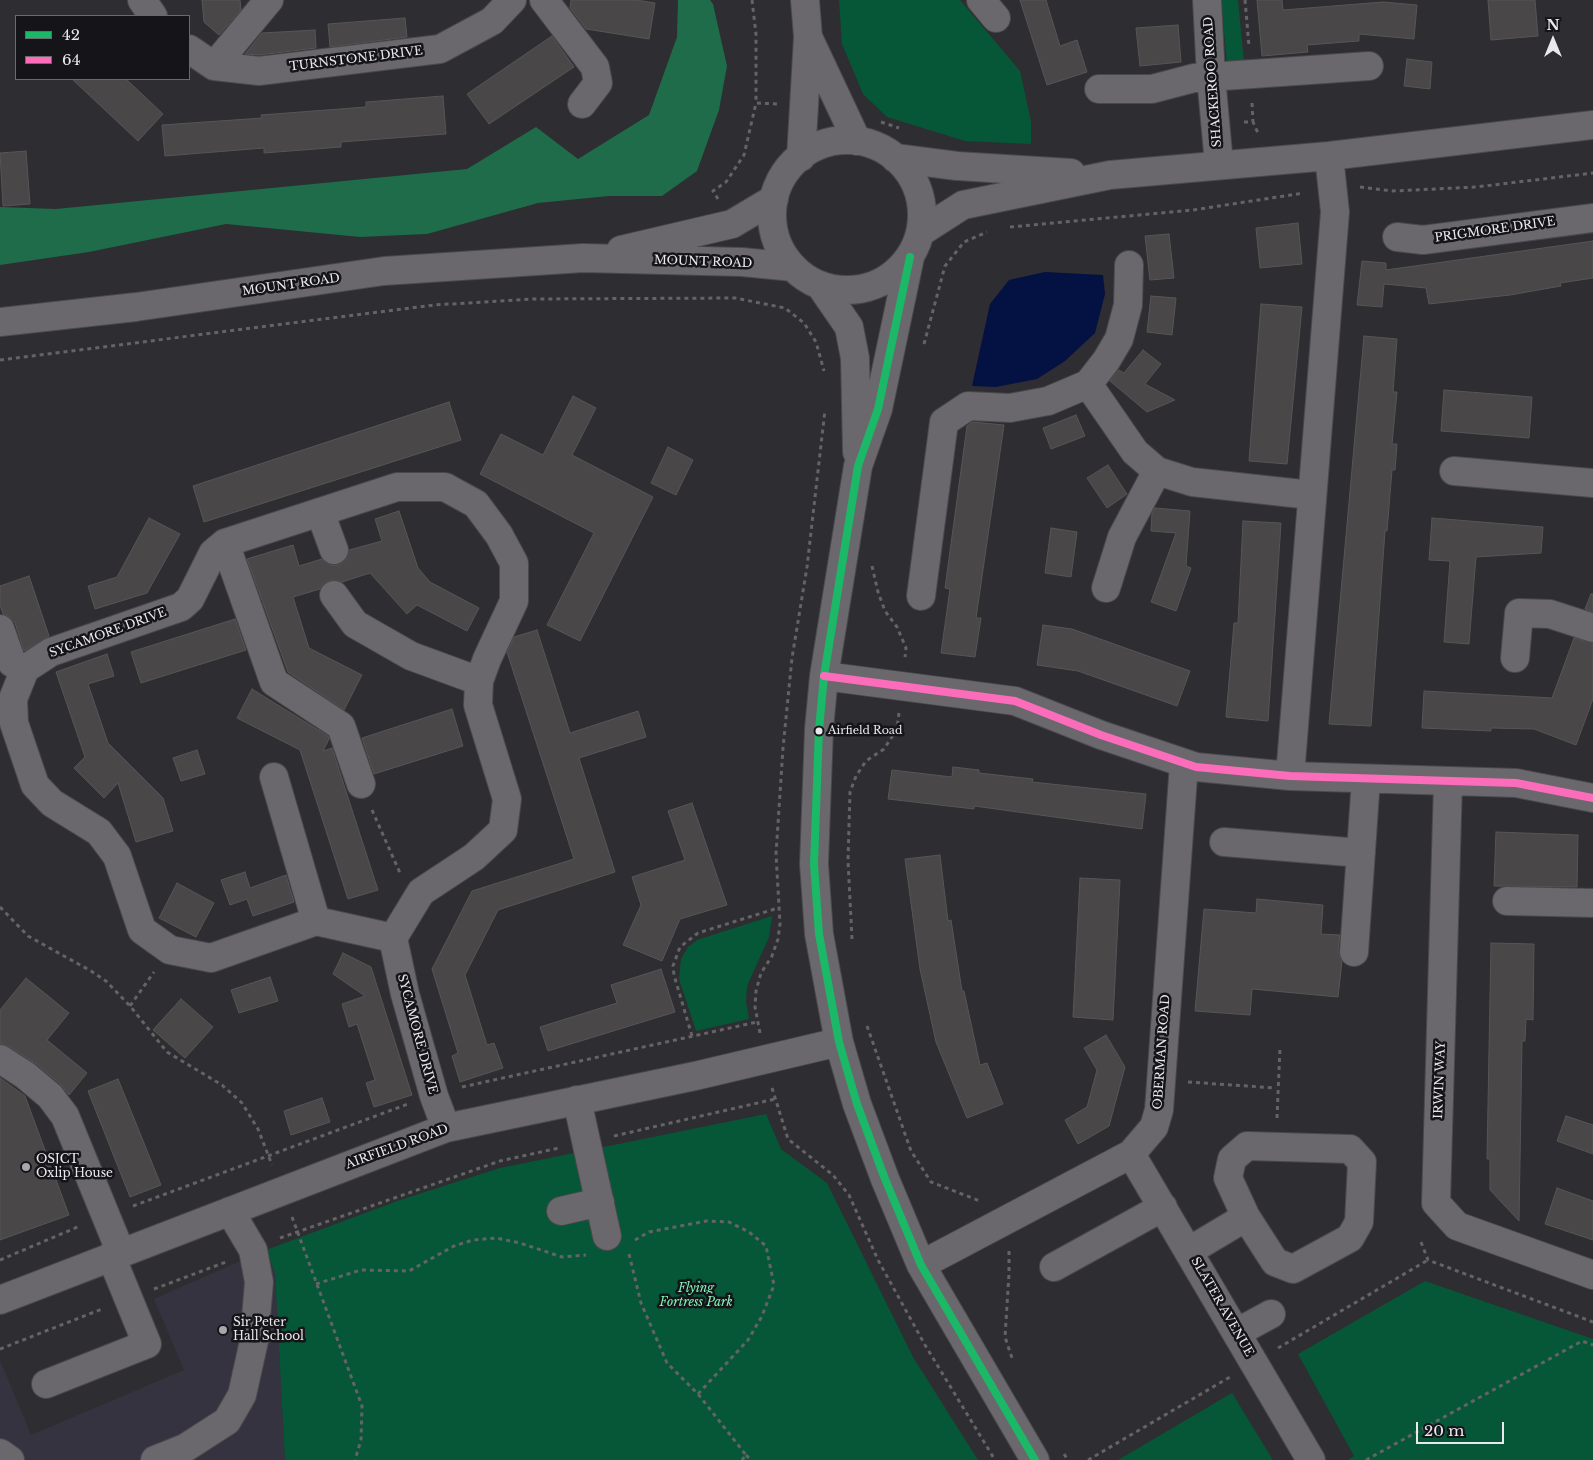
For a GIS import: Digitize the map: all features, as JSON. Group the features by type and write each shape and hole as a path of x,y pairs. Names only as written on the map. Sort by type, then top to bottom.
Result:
{"street":[{"path":"142,0 152,15"},
{"path":"214,66 269,0"},
{"name":"TURNSTONE DRIVE","path":"190,50 214,66 259,71 440,49 492,21 512,0"},
{"path":"544,0 595,67 598,83 582,104"},
{"path":"801,157 808,37 804,0"},
{"name":"SHACKEROO ROAD","path":"1207,0 1211,77 1219,164"},
{"path":"808,37 856,141"},
{"path":"1099,89 1152,89 1194,78 1369,66"},
{"path":"921,232 963,205 1110,175 1328,156 1593,125"},
{"path":"910,256 897,272 886,279 860,289 840,290 820,285 793,267 779,247 773,223 774,199 784,175 801,157 818,146 837,141 856,141 877,146 895,158 913,179 922,204 921,232 910,256 878,409 858,466 824,676 819,729 814,864 819,934 839,1042 856,1104 920,1265 1035,1460"},
{"path":"1290,776 1335,212 1328,156"},
{"path":"895,158 957,166 1110,175"},
{"name":"MOUNT ROAD","path":"583,258 732,224 774,199"},
{"name":"PRIGMORE DRIVE","path":"1397,237 1423,240 1593,218"},
{"name":"MOUNT ROAD","path":"0,322 136,307 384,271 583,258 742,262 793,267"},
{"path":"920,596 944,422 968,406 1010,408 1029,405 1048,401 1088,384 1106,361 1118,339 1128,305 1129,265"},
{"path":"820,285 849,327 855,358 858,466"},
{"path":"1088,384 1135,452 1157,471 1192,482 1311,495"},
{"path":"1106,588 1122,537 1157,471"},
{"path":"1454,471 1593,483"},
{"path":"0,629 12,663 25,669 13,698 14,723 35,785 52,803 99,832 117,856 142,930 170,950 212,958 316,921 393,938 421,892 474,857 503,830 507,799 478,705 479,681 514,601 514,564 499,535 476,504 445,487 398,487 225,543 274,682 341,726 361,784"},
{"path":"320,512 334,550"},
{"name":"SYCAMORE DRIVE","path":"25,669 51,652 181,607 190,599 213,553 225,543"},
{"path":"334,595 355,624 411,656 479,681"},
{"path":"1516,658 1519,613 1550,614 1593,628"},
{"path":"824,676 1015,701 1101,735 1190,765 1290,776 1516,783 1591,790"},
{"name":"OBERMAN ROAD","path":"920,1265 1002,1224 1132,1154 1154,1127 1159,1110 1160,1079 1190,765"},
{"path":"274,777 316,921"},
{"path":"1354,952 1366,779"},
{"name":"IRWIN WAY","path":"1448,782 1436,1203 1457,1226 1593,1274"},
{"path":"1224,842 1361,853"},
{"path":"1507,901 1593,903"},
{"name":"SYCAMORE DRIVE","path":"393,938 408,1003 434,1096 446,1128"},
{"name":"AIRFIELD ROAD","path":"0,1300 446,1128 695,1076 839,1042"},
{"path":"0,1059 25,1075 50,1096 64,1116 116,1255 128,1298 147,1344 46,1384"},
{"path":"577,1100 608,1245"},
{"path":"1248,1146 1350,1149 1362,1162 1359,1222 1350,1238 1293,1269 1275,1262 1246,1217 1228,1178 1232,1159 1248,1146"},
{"name":"SLATER AVENUE","path":"1132,1154 1238,1332 1311,1460"},
{"path":"561,1211 600,1202"},
{"path":"1054,1267 1163,1207"},
{"path":"155,1460 185,1448 227,1421 242,1395 254,1341 259,1282 253,1250 230,1211"},
{"path":"1189,1251 1246,1217"},
{"path":"1238,1332 1272,1314"},
{"path":"0,1453 10,1460"}],"path":[{"path":"720,204 713,191 726,182 744,155 756,103 756,34 752,0"},
{"path":"756,103 780,104"},
{"path":"876,116 882,122 908,131"},
{"path":"1362,188 1393,191 1467,187 1593,172"},
{"path":"1009,227 1193,210 1309,192"},
{"path":"922,350 945,266 964,242 991,230"},
{"path":"0,360 434,306 533,299 726,298 785,308 804,323 816,342 822,359"},
{"path":"852,943 848,861 850,792 856,776 866,761 884,749 896,729 903,685 906,648 896,627 885,611 878,592 872,567 873,558"},
{"path":"361,784 400,874 421,892"},
{"path":"0,906 28,936 91,971 106,982 130,1006 167,1052 222,1085 242,1103 258,1129 362,1406 361,1440 355,1460"},
{"path":"692,1036 674,975 673,966 680,947 698,932 778,908"},
{"path":"130,1006 170,950"},
{"path":"865,1018 911,1151 931,1182 986,1204 1002,1224 1008,1238 1010,1274 1005,1337 1015,1368"},
{"path":"1278,1147 1276,1088 1280,1047"},
{"path":"1160,1079 1276,1088"},
{"path":"0,1349 128,1298 192,1276 297,1231 500,1161 774,1100 788,1139 833,1175 849,1195 878,1260 925,1345 995,1460"},
{"path":"316,1284 361,1270 409,1271 454,1246 473,1240 496,1238 512,1241 562,1257 649,1232 706,1221 729,1222 749,1232 766,1246 774,1285 762,1316 748,1340 698,1394"},
{"path":"1421,1242 1428,1260 1593,1322"},
{"path":"629,1253 641,1303 667,1363 698,1394 750,1460"},
{"path":"1366,1460 1582,1341 1593,1345"},
{"path":"1063,1452 1068,1460"},
{"path":"742,1460 746,1455"}],"shaded area":[{"path":"1045,272 1103,275 1105,294 1095,333 1065,361 1037,379 996,387 972,386 990,304 1009,280"},
{"name":"Sir Peter Hall School","path":"266,1250 275,1273 285,1460 0,1460 0,1360 31,1435 184,1370 154,1299"}],"green space":[{"path":"678,0 710,0 713,4 727,66 719,110 697,171 662,196 609,196 538,203 427,234 360,237 226,224 89,252 0,265 0,207 56,209 467,169 536,127 578,159 649,115 677,37"},
{"path":"839,0 960,0 1020,71 1031,121 1031,144 965,141 887,117 863,94 842,44"},
{"path":"1221,0 1238,0 1244,63 1227,64"},
{"path":"772,916 769,937 747,986 746,1001 749,1019 696,1031 679,979 681,959 688,947 697,940"},
{"name":"Flying Fortress Park","path":"766,1114 781,1149 827,1183 913,1357 978,1460 285,1460 275,1273 266,1250 400,1200 500,1168"},
{"path":"1425,1281 1593,1339 1593,1460 1348,1460 1354,1456 1298,1354"},
{"path":"1232,1393 1273,1460 1118,1460"}],"building":[{"path":"202,0 240,0 241,10 219,35 204,22"},
{"path":"571,0 636,0 655,3 649,39 586,29 570,8"},
{"path":"1020,0 1046,0 1060,46 1077,40 1087,72 1047,85"},
{"path":"1257,0 1282,0 1283,10 1383,2 1417,5 1414,39 1359,34 1359,41 1307,45 1308,52 1262,56"},
{"path":"1488,0 1535,0 1538,36 1491,40"},
{"path":"405,18 407,37 330,47 328,24"},
{"path":"1178,25 1181,62 1140,66 1136,28"},
{"path":"315,30 316,48 259,55 245,54 262,33"},
{"path":"552,36 574,67 489,124 467,94"},
{"path":"1407,59 1432,62 1430,89 1404,86"},
{"path":"73,80 127,80 163,114 138,141"},
{"path":"443,96 446,134 341,142 341,147 264,153 264,148 165,156 162,125 262,118 261,115 366,107 366,102"},
{"path":"26,151 30,204 3,206 0,153"},
{"path":"1298,223 1302,264 1260,268 1256,228"},
{"path":"1169,234 1174,278 1150,280 1145,236"},
{"path":"1593,241 1593,278 1560,283 1561,286 1510,295 1429,304 1426,288 1384,284 1382,307 1357,305 1362,261 1386,263 1386,270"},
{"path":"1151,296 1176,298 1172,335 1147,332"},
{"path":"1261,304 1302,307 1287,464 1249,461"},
{"path":"1364,336 1397,339 1393,392 1397,392 1392,444 1397,444 1395,470 1392,470 1387,531 1385,531 1371,726 1329,724"},
{"path":"1143,350 1161,364 1145,384 1175,400 1147,412 1110,381 1119,370 1124,373"},
{"path":"1444,390 1532,397 1529,438 1441,431"},
{"path":"573,396 596,408 572,455 653,497 580,641 547,625 594,533 480,474 501,434 543,455"},
{"path":"449,402 461,440 204,522 193,486"},
{"path":"1076,415 1085,436 1051,449 1043,428"},
{"path":"972,422 1004,425 976,618 981,618 975,657 941,653 950,589 945,588 967,426"},
{"path":"668,447 693,460 676,495 651,483"},
{"path":"1108,465 1127,494 1107,508 1087,478"},
{"path":"1155,508 1190,511 1186,566 1191,568 1176,611 1151,602 1176,533 1151,531 1152,513"},
{"path":"399,511 418,568 430,582 479,608 467,631 417,605 407,614 370,573 342,582 332,580 324,583 320,589 293,597 309,648 362,675 344,710 288,672 247,559 293,545 299,566 322,559 331,565 339,565 346,560 349,550 382,541 375,519"},
{"path":"149,518 180,534 147,593 95,609 88,586 117,577"},
{"path":"1432,518 1543,527 1541,553 1476,557 1469,644 1444,642 1450,561 1429,560"},
{"path":"1243,521 1281,523 1268,721 1226,717 1234,623 1238,623"},
{"path":"1051,528 1077,532 1071,577 1045,573"},
{"path":"29,576 49,636 24,651 15,623 10,617 3,614 0,605 0,586"},
{"path":"1591,594 1593,594 1593,612 1585,609"},
{"path":"235,619 246,650 141,683 131,652"},
{"path":"1043,625 1072,629 1190,671 1177,706 1078,671 1037,665"},
{"path":"537,630 570,733 638,711 646,737 579,758 615,872 498,910 465,975 487,1045 494,1043 503,1068 460,1082 452,1056 458,1053 432,969 472,891 574,859 507,652 514,637"},
{"path":"1574,638 1593,643 1593,699 1576,745 1534,729 1491,728 1491,731 1422,728 1424,691 1552,698"},
{"path":"107,654 114,676 88,684 108,743 163,798 173,831 136,842 118,783 104,798 74,768 85,757 56,672"},
{"path":"252,689 328,736 329,739 323,751 332,748 378,890 348,899 300,750 237,718"},
{"path":"452,709 463,746 374,774 362,738"},
{"path":"197,750 205,774 181,781 173,758"},
{"path":"953,767 979,770 979,773 1033,779 1032,782 1146,794 1142,829 974,806 974,809 888,799 892,770 952,777"},
{"path":"692,803 727,905 680,919 662,961 623,945 641,905 632,877 685,860 668,811"},
{"path":"1496,832 1578,835 1577,887 1494,886"},
{"path":"940,855 948,921 951,920 962,991 964,991 980,1065 987,1063 1003,1104 967,1118 936,1042 920,969 905,859"},
{"path":"245,872 250,888 286,875 294,902 253,916 247,899 230,905 221,880"},
{"path":"1080,878 1120,880 1113,1020 1073,1017"},
{"path":"177,883 214,903 196,937 159,918"},
{"path":"1257,899 1323,905 1321,934 1340,935 1338,951 1342,961 1338,997 1252,989 1250,1015 1195,1011 1204,909 1256,913"},
{"path":"1491,943 1534,944 1533,1020 1526,1019 1525,1041 1522,1041 1519,1221 1490,1190 1490,1159 1487,1159"},
{"path":"343,953 371,967 412,1095 374,1107 366,1083 375,1080 357,1024 349,1027 342,1004 365,996 333,974"},
{"path":"661,969 675,1012 548,1051 540,1027 617,1003 611,985"},
{"path":"270,977 278,1001 239,1013 231,990"},
{"path":"26,978 69,1013 47,1040 87,1073 69,1095 60,1084 35,1063 0,1043 0,1010"},
{"path":"181,999 213,1027 185,1058 153,1030"},
{"path":"1106,1035 1125,1067 1109,1126 1078,1144 1065,1120 1087,1107 1097,1070 1084,1048"},
{"name":"OSJCT Oxlip House","path":"0,1078 25,1096 69,1215 0,1240"},
{"path":"118,1079 161,1185 130,1197 88,1091"},
{"path":"322,1098 330,1122 291,1135 284,1111"},
{"path":"1566,1116 1593,1125 1593,1154 1557,1141"},
{"path":"1557,1188 1593,1201 1593,1240 1545,1224"}],"transit line":[{"name":"42","path":"910,257 878,409 858,466 824,676 819,729 814,864 819,934 839,1042 857,1104 885,1179 921,1265 1035,1460"},
{"name":"64","path":"824,676 1015,701 1101,735 1196,767 1290,776 1516,783 1593,798"}],"place":[{"name":"Airfield Road","path":"819,731"},
{"name":"OSJCT Oxlip House","path":"26,1167"},
{"name":"Sir Peter Hall School","path":"223,1330"}]}
